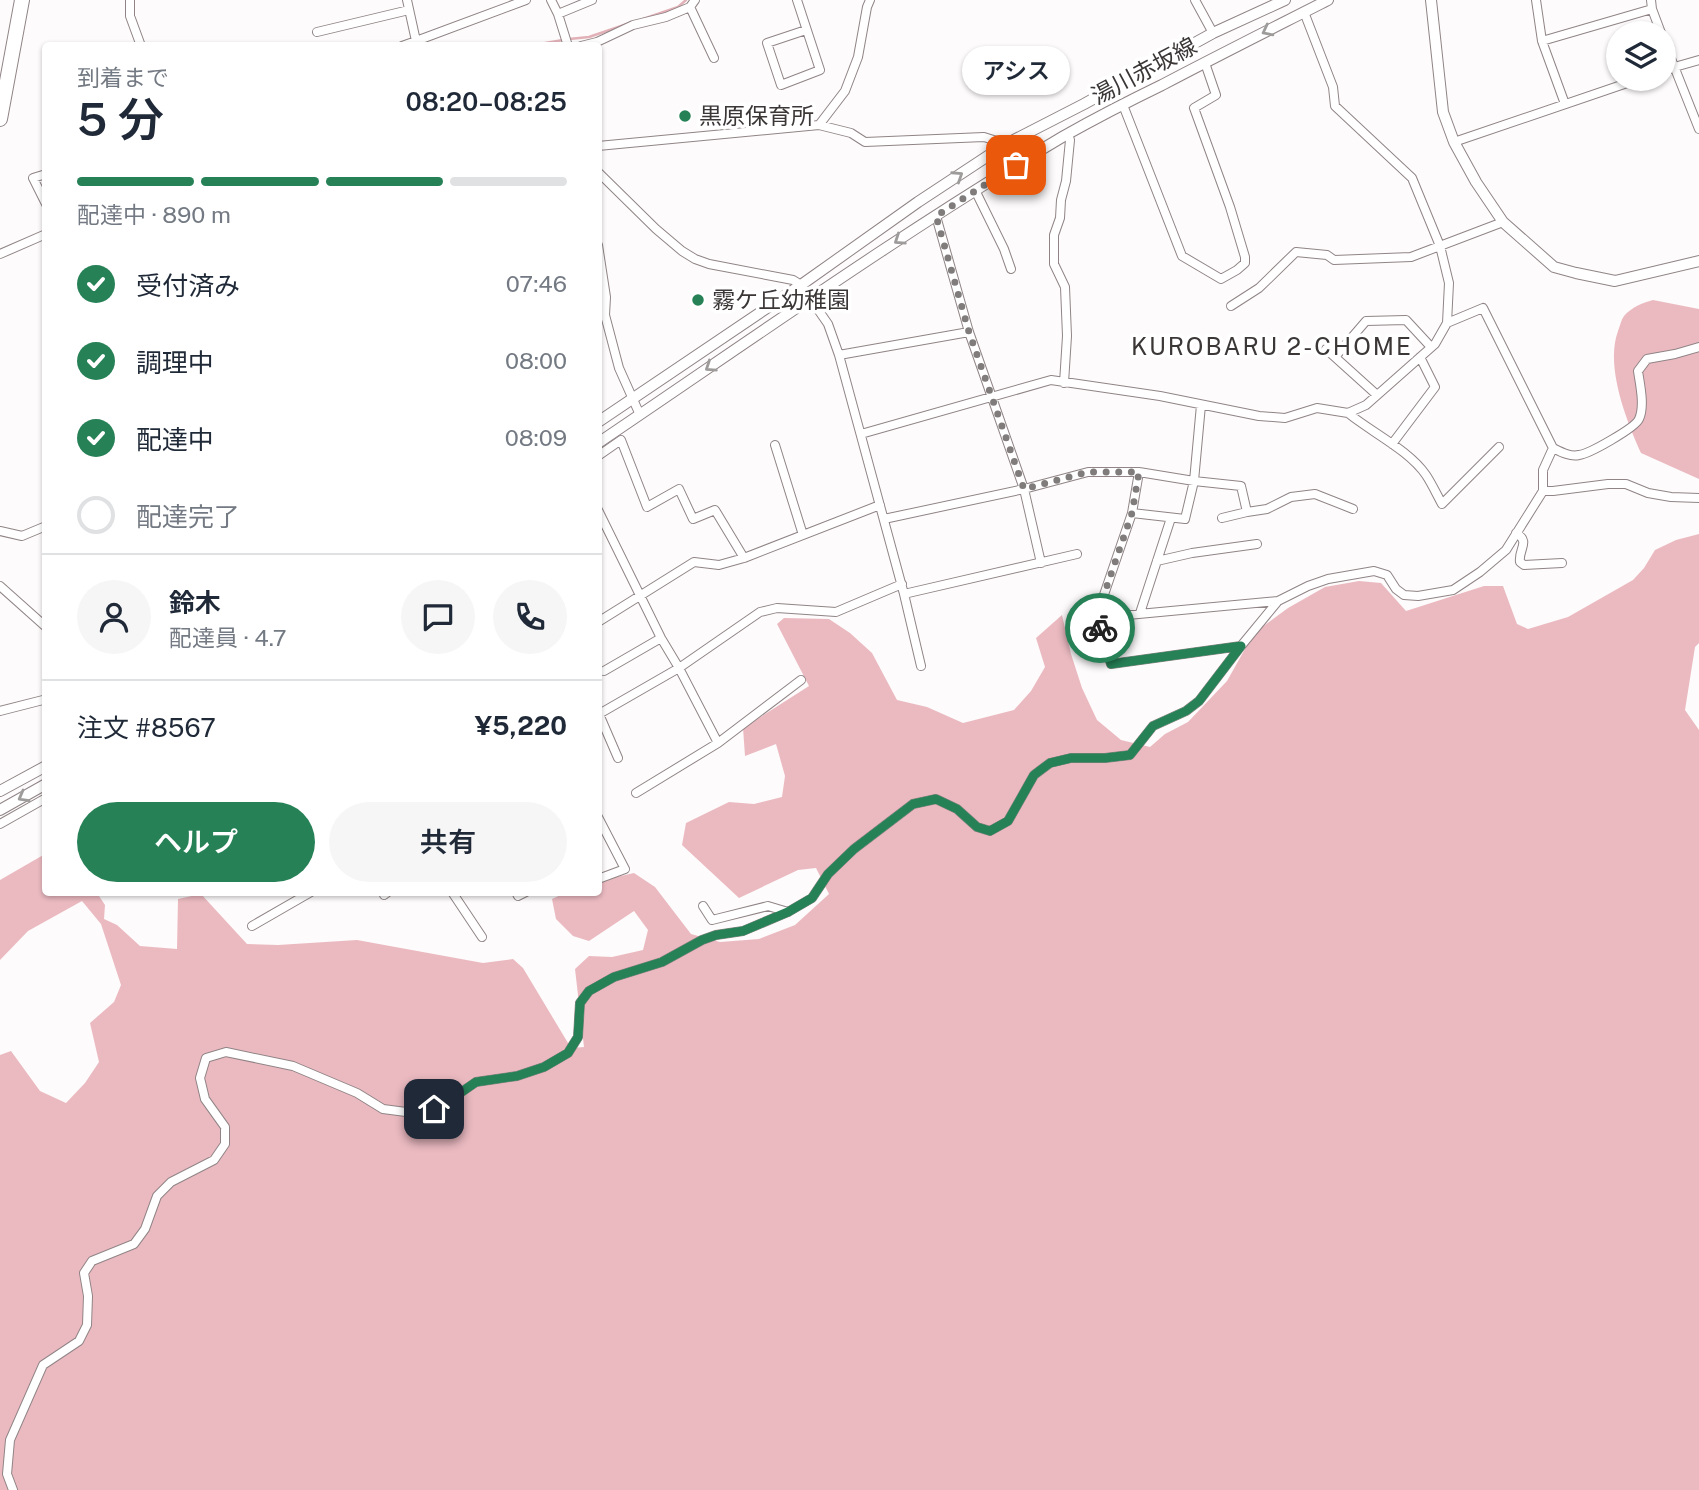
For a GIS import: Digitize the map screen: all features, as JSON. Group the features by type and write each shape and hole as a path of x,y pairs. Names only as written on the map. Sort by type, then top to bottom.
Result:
{"highway":[{"path":"0,69 12,0"},
{"path":"0,119 22,0"}],"main road":[{"name":"湯川赤坂線","path":"602,419 1006,144 1213,33 1285,0"},
{"name":"湯川赤坂線","path":"602,440 975,190 1068,134 1328,0"},
{"path":"1431,0 1443,112 1454,142 1476,182 1503,222 1554,267 1615,281 1699,261"},
{"path":"0,791 42,768"},
{"path":"0,810 42,786"}],"street":[{"path":"130,0 130,16 140,42"},
{"path":"407,0 415,41 526,0"},
{"path":"551,0 558,14 564,42"},
{"path":"558,14 592,0"},
{"path":"797,0 820,70 782,85 767,43 806,30"},
{"path":"818,125 845,91 858,57 870,0"},
{"path":"1195,0 1213,33"},
{"path":"1536,0 1542,41 1565,104"},
{"path":"597,42 633,25 666,17 693,3 714,58"},
{"path":"1542,41 1651,5"},
{"path":"317,32 409,10"},
{"path":"861,434 1051,380 1160,396 1259,416 1285,418 1317,408 1348,412 1366,405 1435,344 1447,323 1449,284 1440,246 1412,178 1335,106 1333,87 1304,12"},
{"path":"1676,66 1699,60"},
{"path":"1123,105 1182,256 1221,279 1245,263 1245,257 1194,108 1216,95 1205,63"},
{"path":"1676,72 1698,124"},
{"path":"1454,142 1606,90"},
{"path":"602,146 818,125 851,133 865,142 984,137 1006,144"},
{"path":"1064,383 1067,336 1065,287 1054,264 1054,236 1066,181 1070,140 1068,134"},
{"path":"42,175 33,178 42,196"},
{"path":"602,176 682,251 709,264 793,280 802,285 828,324 902,584 921,666"},
{"path":"975,190 1004,248 1011,269"},
{"path":"936,216 969,332 1024,489 1041,564"},
{"path":"1231,306 1259,288 1296,252 1327,255 1334,260 1411,257 1503,222"},
{"path":"0,254 42,236"},
{"path":"602,298 619,368 640,415"},
{"path":"1447,323 1483,309 1553,448 1562,453 1580,455 1623,434 1638,422 1642,410 1638,371 1647,359 1699,347"},
{"path":"1335,357 1366,321 1406,320 1431,347"},
{"path":"839,355 969,332"},
{"path":"1326,349 1377,395"},
{"path":"1392,444 1435,387 1420,357"},
{"path":"1132,513 1185,519 1194,481 1201,405"},
{"path":"1348,412 1416,463 1426,474 1442,504 1499,447"},
{"path":"602,453 621,440 647,506 679,489 693,519 715,510 744,558"},
{"path":"775,445 803,535"},
{"path":"1096,618 1278,601 1328,579 1374,572 1387,575 1396,589 1404,595 1418,596 1453,590 1506,550 1543,491 1543,470 1553,448"},
{"path":"884,519 1024,489 1088,472 1139,472 1241,486 1247,512"},
{"path":"1139,472 1132,513 1096,618 1111,664 1241,646"},
{"path":"1543,491 1626,484 1648,493 1699,498"},
{"path":"1222,519 1267,509 1291,496 1315,494 1353,509"},
{"path":"602,620 694,562 719,565 744,558 880,505"},
{"path":"602,518 661,638 718,743"},
{"path":"1140,613 1171,518"},
{"path":"0,531 22,536 42,528"},
{"path":"1517,533 1524,541 1520,558 1524,565 1562,563"},
{"path":"1157,561 1257,544"},
{"path":"904,594 1077,554"},
{"path":"602,712 679,668 760,611 777,608 836,612 902,584"},
{"path":"0,586 42,623"},
{"path":"13,1490 6,1474 10,1440 43,1365 79,1340 87,1325 88,1296 84,1273 92,1261 134,1244 145,1229 157,1196 171,1182 214,1160 225,1144 225,1127 205,1099 200,1078 206,1058 226,1052 293,1066 357,1093 383,1109 406,1112 434,1109 476,1082 517,1076 544,1067 568,1053 578,1037 580,1003 589,991 614,977 662,962 702,940 743,931 788,912 812,898 828,874 854,849 913,804 936,799 957,809 977,827 990,831 1008,821 1034,775 1050,763 1071,758 1130,755 1153,726 1186,711 1199,701 1278,601"},
{"path":"604,671 661,638"},
{"path":"636,793 718,743 801,680"},
{"path":"0,711 42,700"},
{"path":"602,723 618,758"},
{"path":"0,824 42,800"},
{"path":"602,825 625,869 602,878"},
{"path":"252,926 304,896"},
{"path":"455,896 482,937"},
{"path":"703,906 712,920 768,906 788,912"}],"shaded area":[{"path":"1653,300 1699,309 1699,479 1641,453 1619,393 1614,360 1621,321 1634,308"},
{"path":"1699,534 1699,643 1695,647 1685,710 1699,730 1699,1490 0,1490 0,1055 11,1051 40,1091 66,1103 85,1083 99,1062 90,1023 114,1002 121,985 101,924 82,901 28,931 0,960 0,880 42,856 42,896 99,896 105,905 104,919 117,925 140,946 177,949 178,899 203,896 247,944 278,945 357,940 483,963 513,959 523,968 571,1048 584,1047 575,969 589,956 612,957 643,950 648,930 634,911 589,941 573,936 556,919 552,899 558,896 602,896 602,880 634,873 655,887 691,934 720,942 759,939 795,925 829,894 816,868 798,870 739,898 682,845 686,823 729,802 754,804 782,797 785,776 776,744 745,756 743,728 809,686 777,624 784,618 829,619 872,653 897,700 927,707 963,723 1014,710 1031,691 1045,667 1036,638 1062,615 1082,688 1097,720 1121,740 1150,747 1165,734 1188,722 1227,681 1254,633 1288,608 1325,587 1359,581 1381,583 1406,611 1484,586 1503,586 1517,624 1528,629 1568,617 1633,580 1655,550 1676,540"}],"waterway":[{"path":"643,19 678,7 686,0"},
{"path":"569,39 589,37 627,24"},
{"path":"551,42 563,40"}],"way so far":[{"path":"1016,165 936,216 969,332 1024,489 1088,472 1139,472 1132,513 1096,618 1100,628"}],"place":[{"name":"黒原保育所","path":"685,116"},
{"name":"アシス","path":"1016,165"},
{"name":"霧ケ丘幼稚園","path":"698,300"}],"district":[{"name":"KUROBARU 2-CHOME","path":"1272,347"}],"route":[{"path":"434,1109 476,1082 517,1076 544,1067 568,1053 578,1037 580,1003 589,991 614,977 662,962 716,935 743,931 788,912 812,898 828,874 854,849 913,804 936,799 957,809 977,827 990,831 1008,821 1034,775 1050,763 1071,758 1130,755 1153,726 1186,711 1199,701 1241,646 1111,664 1100,628"}]}
